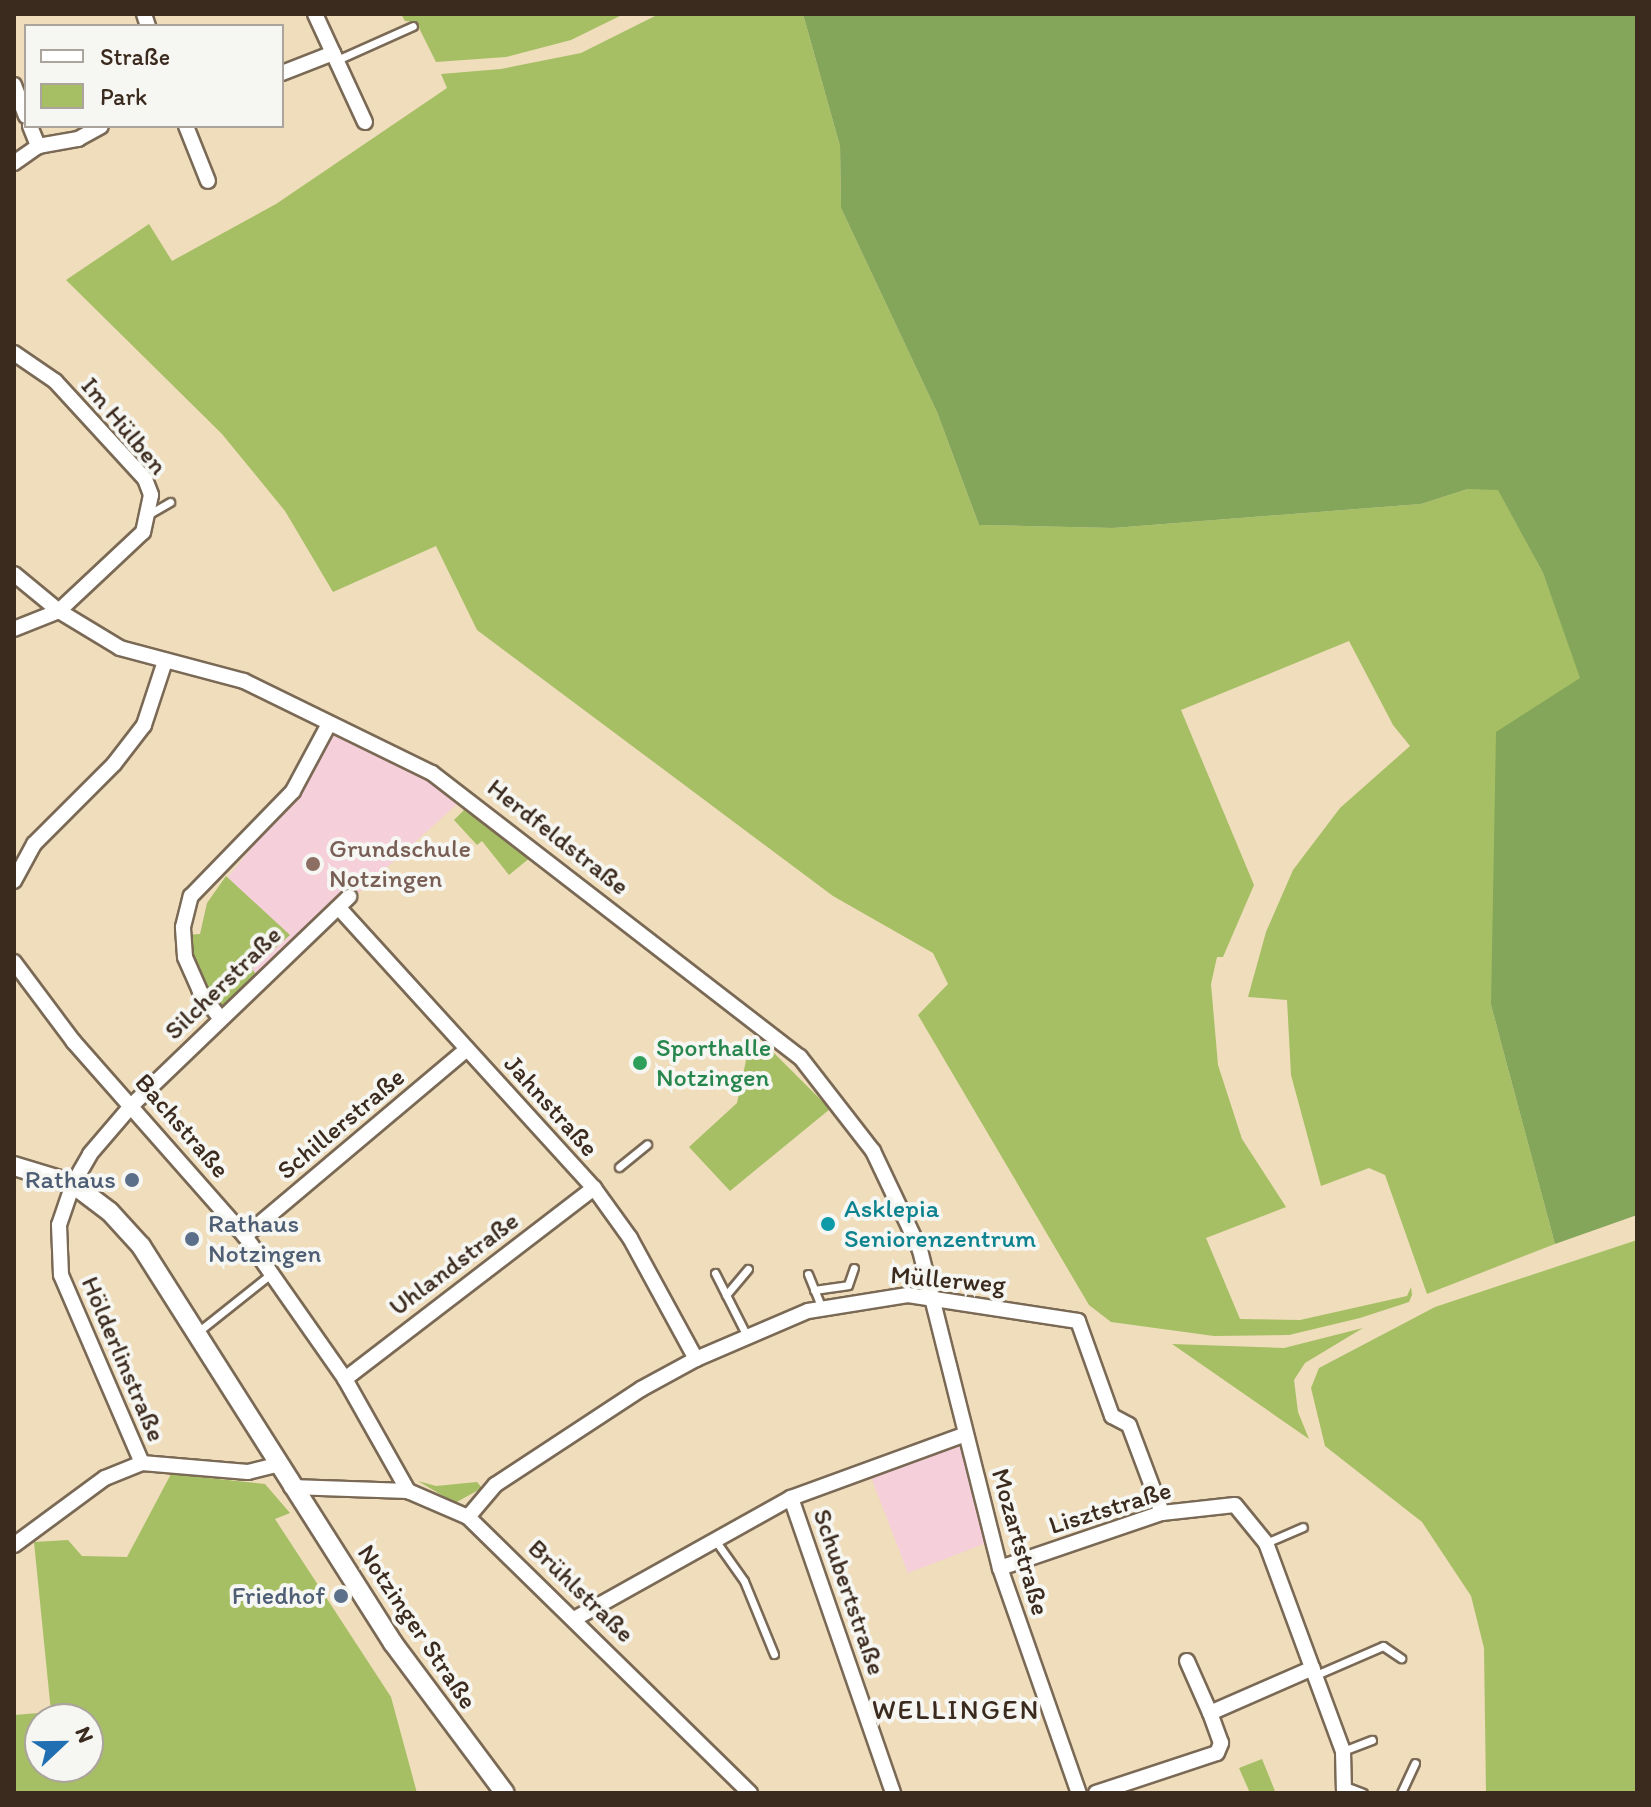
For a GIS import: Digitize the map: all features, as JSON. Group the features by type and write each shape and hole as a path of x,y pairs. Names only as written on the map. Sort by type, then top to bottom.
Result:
{"street":[{"path":"315,14 365,122"},
{"path":"284,72 335,56"},
{"path":"14,85 24,111"},
{"path":"31,128 38,146"},
{"path":"14,163 38,146 78,139 97,128"},
{"path":"187,128 208,181"},
{"name":"Im Hülben","path":"14,353 55,381 145,479 151,513 143,532 59,611"},
{"name":"Herdfeldstraße","path":"14,574 59,611 120,648 244,681 432,773 800,1057 873,1151 920,1250 935,1299"},
{"path":"14,629 59,611"},
{"path":"14,881 34,844 114,764 144,725 165,661"},
{"path":"220,1018 200,991 185,957 183,927 191,896 293,791 329,724"},
{"name":"Silcherstraße","path":"132,1105 344,903"},
{"name":"Jahnstraße","path":"344,903 467,1049 594,1188 630,1238 696,1359"},
{"name":"Bachstraße","path":"14,962 73,1041 245,1236 345,1379 408,1491"},
{"name":"Schillerstraße","path":"245,1236 467,1049"},
{"name":"Hölderlinstraße","path":"132,1105 90,1154 73,1184 59,1225 61,1275 142,1463"},
{"path":"14,1166 73,1184"},
{"name":"Notzinger Straße","path":"73,1184 110,1212 141,1246 276,1465 393,1643 505,1793"},
{"name":"Uhlandstraße","path":"345,1379 594,1188"},
{"name":"Müllerweg","path":"468,1517 495,1485 641,1389 696,1359 822,1308 872,1297 935,1299 1078,1321 1112,1416 1129,1425 1162,1513"},
{"name":"Mozartstraße","path":"935,1299 963,1435 1000,1568 1079,1793"},
{"path":"576,1618 791,1498 963,1435"},
{"path":"14,1545 105,1478 142,1463 248,1472 276,1465"},
{"name":"Brühlstraße","path":"291,1487 408,1491 468,1517 576,1618 750,1793"},
{"name":"Brühlstraße","path":"303,1505 345,1487"},
{"name":"Schubertstraße","path":"791,1498 893,1793"},
{"name":"Lisztstraße","path":"1000,1568 1162,1513 1235,1505 1266,1543 1343,1751 1345,1790"},
{"path":"1096,1793 1217,1753 1221,1743 1187,1661"},
{"path":"1210,1713 1314,1672"}],"lane":[{"path":"335,56 413,26"},
{"path":"151,513 170,502"},
{"path":"619,1167 647,1144"},
{"path":"814,1290 848,1285 854,1268"},
{"path":"726,1295 748,1269"},
{"path":"194,1335 272,1273"},
{"path":"715,1273 748,1338"},
{"path":"808,1274 822,1308"},
{"path":"1266,1543 1303,1527"},
{"path":"713,1539 744,1581 774,1654"},
{"path":"1314,1672 1383,1646 1401,1658"},
{"path":"1343,1751 1372,1740"},
{"path":"1401,1793 1415,1763"},
{"path":"1345,1790 1363,1793"}],"shaded area":[{"name":"Grundschule Notzingen","path":"329,724 466,796 220,1018 184,935 200,934 207,903 249,851 239,842 293,791"},
{"path":"961,1443 989,1542 908,1573 871,1477"}],"green space":[{"path":"401,14 624,14 571,40 506,57 436,62 416,22 405,21"},
{"path":"659,14 803,14 840,146 841,208 937,412 979,525 1113,528 1421,504 1468,489 1498,489 1543,573 1581,678 1491,1005 1555,1244 1427,1294 1385,1175 1369,1168 1321,1186 1291,1075 1287,1000 1248,997 1266,932 1293,870 1340,808 1410,746 1393,725 1349,641 1181,710 1254,885 1223,957 1217,957 1211,984 1218,1065 1242,1139 1286,1207 1206,1238 1240,1319 1300,1320 1407,1296 1411,1287 1412,1295 1409,1302 1360,1318 1289,1335 1214,1336 1111,1322 1089,1305 918,1015 948,984 933,953 833,896 477,630 436,546 333,592 285,511 222,434 66,280 149,224 172,261 276,204 447,88 441,74 501,69 581,53"},
{"path":"803,14 1637,14 1637,1215 1555,1244 1491,1005 1496,732 1580,678 1543,573 1498,490 1468,489 1421,504 1113,528 979,525 937,412 841,208 840,146"},
{"path":"464,810 531,857 509,875 482,841 477,845 454,820"},
{"path":"226,876 290,935 252,969 261,980 220,1018 200,991 184,935 200,934 207,903"},
{"path":"765,1044 830,1109 730,1191 689,1147 737,1103 748,1051"},
{"path":"1637,1240 1637,1793 1486,1793 1484,1648 1471,1596 1422,1522 1325,1446 1311,1388 1319,1368 1435,1307"},
{"path":"1363,1328 1305,1363 1294,1380 1298,1412 1309,1439 1172,1344 1284,1348"},
{"path":"171,1474 265,1484 290,1513 275,1519 391,1697 417,1793 14,1793 14,1715 24,1714 24,1783 104,1783 104,1703 50,1703 34,1542 68,1540 82,1556 127,1557"},
{"path":"418,1481 436,1486 477,1482 482,1488 455,1503"},
{"path":"1262,1759 1275,1791 1250,1793 1239,1768"}],"place":[{"name":"Grundschule Notzingen","path":"313,864"},
{"name":"Sporthalle Notzingen","path":"640,1063"},
{"name":"Rathaus","path":"132,1180"},
{"name":"Asklepia Seniorenzentrum","path":"828,1224"},
{"name":"Rathaus Notzingen","path":"192,1239"},
{"name":"Friedhof","path":"341,1596"}],"district":[{"name":"WELLINGEN","path":"956,1709"}]}
